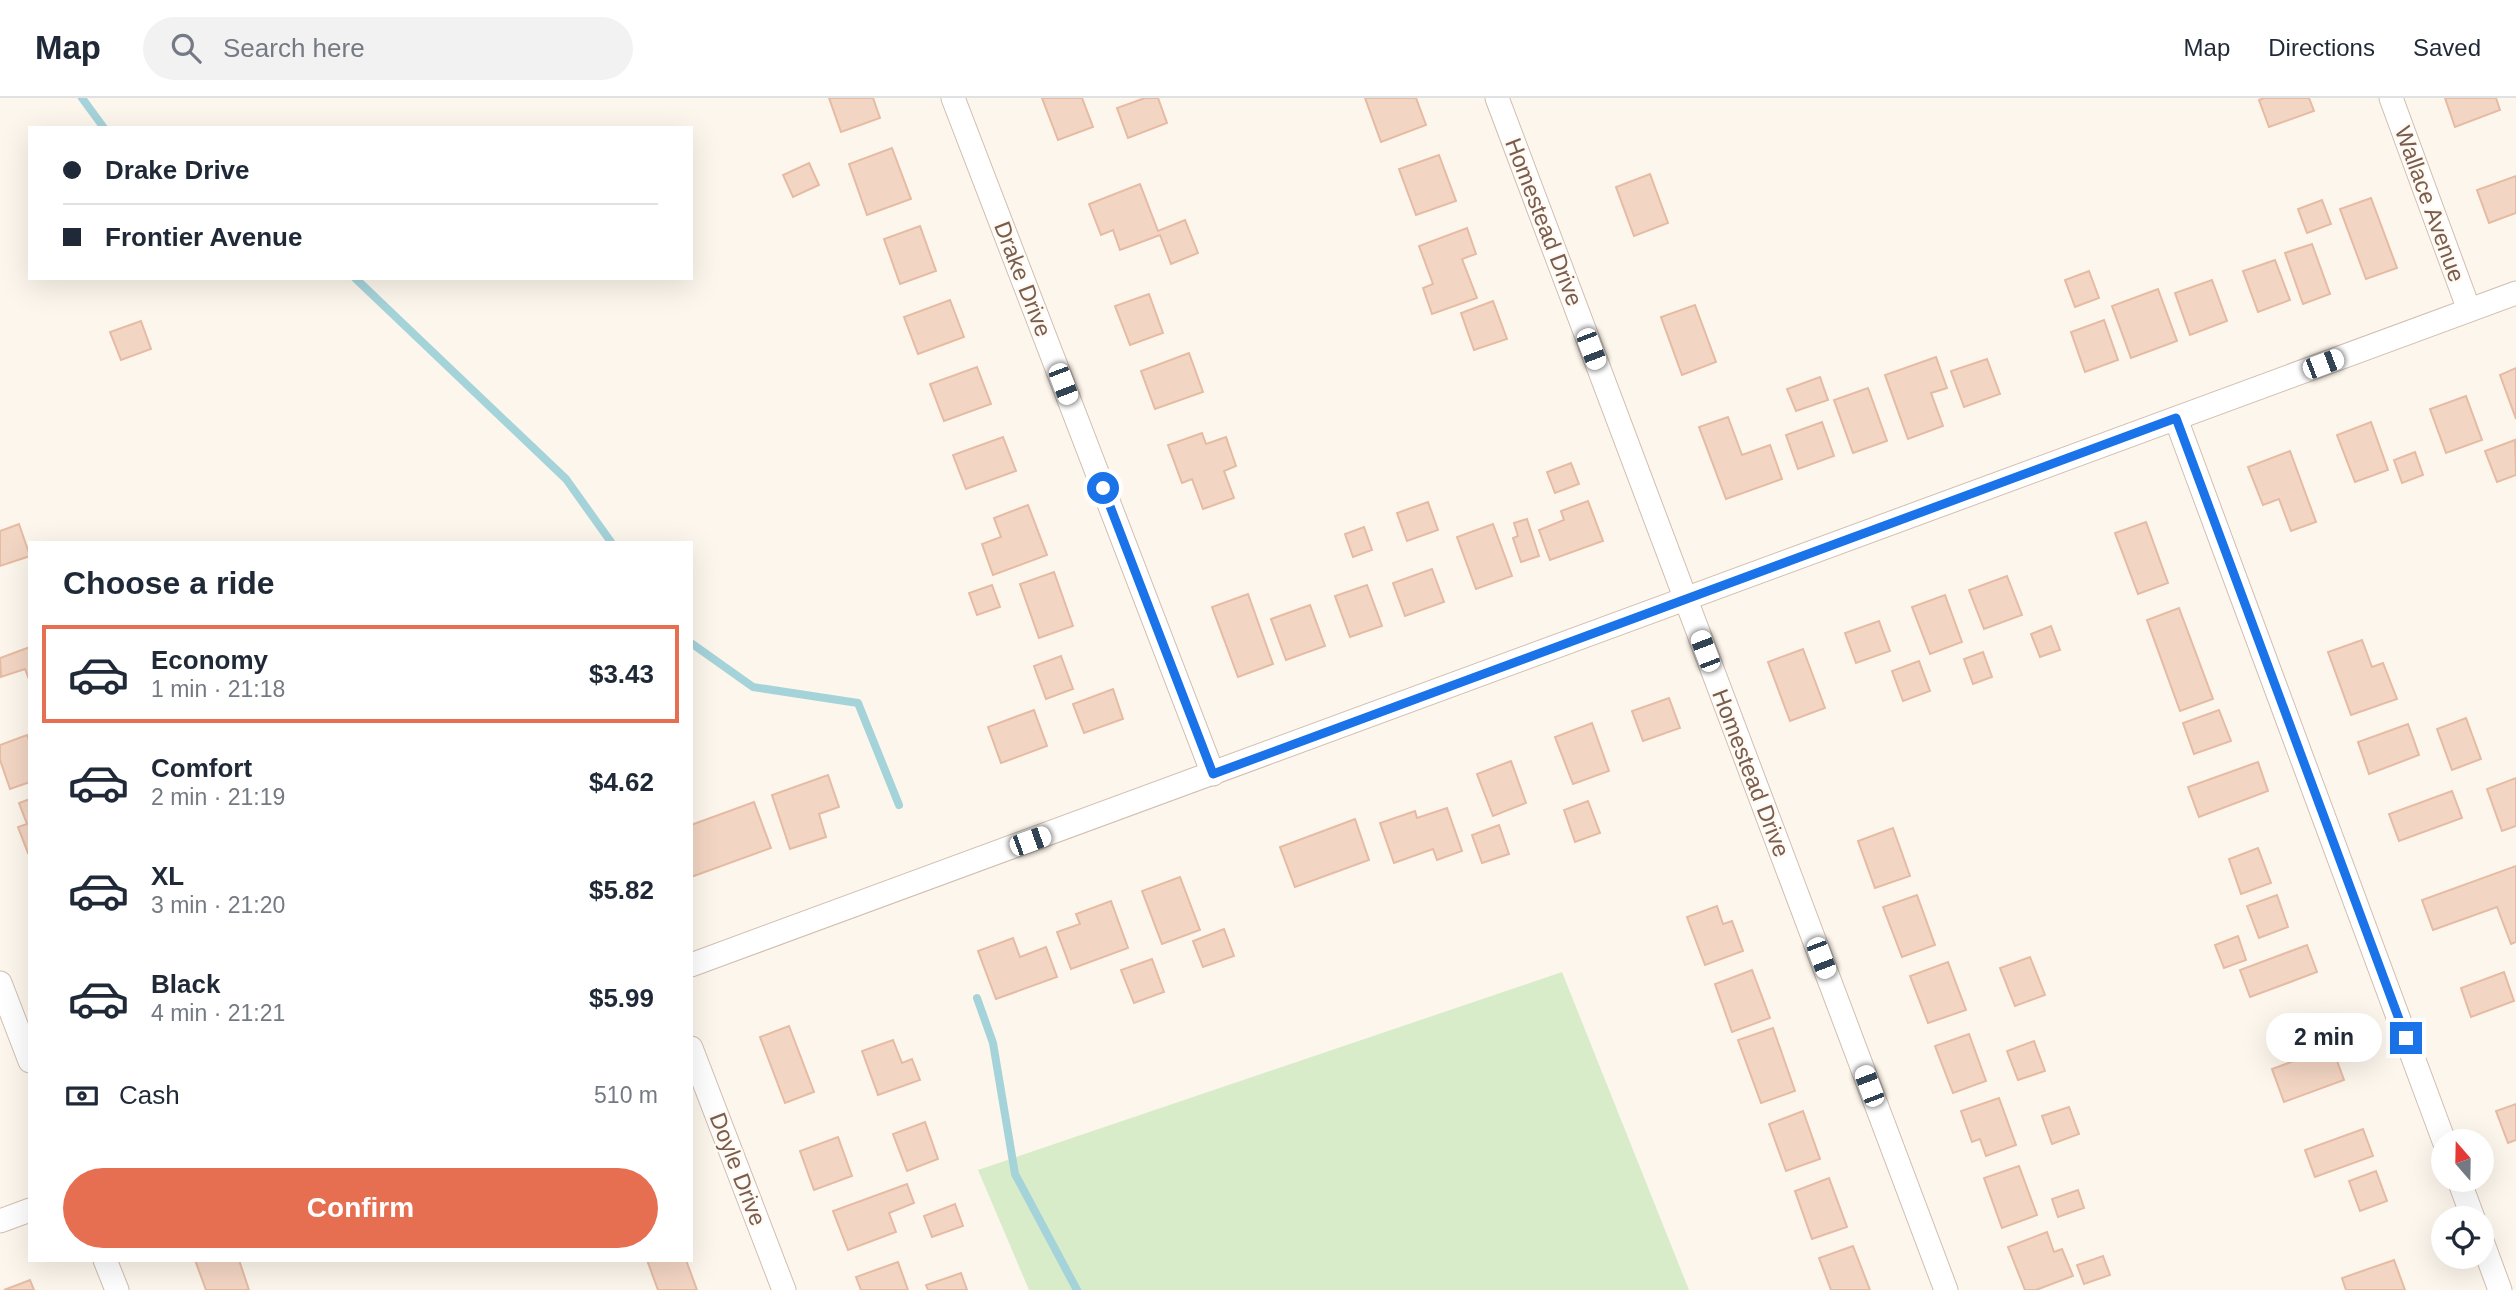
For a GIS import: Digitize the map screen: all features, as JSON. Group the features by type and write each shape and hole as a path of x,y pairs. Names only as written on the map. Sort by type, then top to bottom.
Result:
{"street":[{"name":"Drake Drive","path":"953,98 1213,774"},
{"name":"Homestead Drive","path":"1497,98 1946,1290"},
{"name":"Wallace Avenue","path":"2391,98 2469,310"},
{"path":"693,964 2516,293"},
{"path":"2176,418 2440,1129"},
{"path":"0,984 28,1056"},
{"name":"Doyle Drive","path":"693,1053 784,1290"},
{"path":"0,1221 28,1211"},
{"path":"107,1262 117,1290"},
{"path":"2492,1269 2500,1290"}],"green space":[{"path":"1562,972 1689,1290 1029,1290 978,1170"}],"building":[{"path":"829,98 873,98 880,118 841,132"},
{"path":"1042,98 1082,98 1093,127 1058,140"},
{"path":"1145,98 1158,98 1167,123 1128,138 1117,108"},
{"path":"1365,98 1416,98 1426,125 1381,142"},
{"path":"2309,98 2314,111 2269,127 2259,100"},
{"path":"2445,98 2496,98 2500,110 2455,127"},
{"path":"892,148 911,199 867,215 849,164"},
{"path":"1439,155 1456,201 1416,215 1399,169"},
{"path":"809,163 819,185 793,197 783,175"},
{"path":"1650,174 1668,223 1634,236 1616,187"},
{"path":"2516,176 2516,213 2489,223 2477,190"},
{"path":"1140,184 1158,231 1185,220 1198,253 1171,264 1160,235 1120,250 1113,230 1101,235 1089,204"},
{"path":"2371,198 2397,268 2366,279 2340,209"},
{"path":"2322,200 2331,224 2307,233 2298,209"},
{"path":"920,226 936,271 900,284 884,239"},
{"path":"1467,228 1476,254 1462,259 1477,298 1432,314 1423,288 1433,284 1419,246"},
{"path":"2312,244 2330,294 2303,304 2285,253"},
{"path":"2275,260 2290,300 2258,312 2243,271"},
{"path":"2089,271 2099,298 2075,307 2065,280"},
{"path":"2212,280 2227,321 2190,335 2175,293"},
{"path":"2158,289 2177,341 2131,358 2112,306"},
{"path":"1149,294 1163,333 1130,345 1115,306"},
{"path":"950,300 964,337 918,354 904,317"},
{"path":"1493,301 1507,339 1474,350 1461,313"},
{"path":"1695,305 1716,362 1682,375 1661,317"},
{"path":"2104,320 2118,360 2085,372 2071,332"},
{"path":"141,321 151,349 121,360 110,332"},
{"path":"1189,353 1203,392 1155,409 1141,371"},
{"path":"1936,357 1947,388 1931,393 1943,426 1908,439 1885,375"},
{"path":"1987,359 2000,394 1964,407 1951,371"},
{"path":"977,367 991,404 944,421 930,384"},
{"path":"2516,368 2516,419 2500,375"},
{"path":"1820,377 1828,400 1796,411 1787,389"},
{"path":"1868,388 1887,441 1853,453 1834,400"},
{"path":"2466,396 2482,440 2446,453 2430,409"},
{"path":"1728,417 1742,455 1770,445 1782,479 1726,499 1699,427"},
{"path":"1822,422 1834,456 1798,469 1786,435"},
{"path":"2371,422 2388,470 2355,482 2337,435"},
{"path":"1202,433 1206,444 1226,437 1236,466 1224,471 1234,498 1203,509 1192,479 1182,483 1168,445"},
{"path":"1003,437 1016,471 966,489 953,455"},
{"path":"2515,440 2516,475 2497,482 2485,451"},
{"path":"2290,451 2316,522 2291,531 2279,499 2263,505 2248,467"},
{"path":"2415,452 2423,475 2402,483 2394,460"},
{"path":"1571,463 1579,484 1555,493 1547,472"},
{"path":"1588,501 1603,541 1550,560 1539,530 1564,520 1561,511"},
{"path":"1428,502 1438,530 1407,541 1397,513"},
{"path":"1028,505 1047,555 993,575 982,544 1001,537 994,518"},
{"path":"1527,519 1539,556 1521,562 1513,538 1518,536 1514,523"},
{"path":"2146,522 2168,583 2138,594 2115,533"},
{"path":"19,524 28,557 0,566 0,531"},
{"path":"1493,524 1512,576 1476,589 1457,537"},
{"path":"1364,527 1372,550 1353,557 1345,534"},
{"path":"1432,569 1444,602 1405,616 1393,583"},
{"path":"1054,572 1073,626 1039,638 1020,584"},
{"path":"2007,576 2022,615 1984,629 1969,590"},
{"path":"992,585 1000,607 977,615 969,593"},
{"path":"1367,585 1382,626 1350,637 1335,596"},
{"path":"1248,594 1273,664 1238,677 1212,607"},
{"path":"1945,595 1962,642 1930,654 1912,607"},
{"path":"1310,605 1325,646 1286,660 1271,619"},
{"path":"2179,608 2213,699 2180,711 2147,620"},
{"path":"1879,621 1890,651 1856,663 1845,633"},
{"path":"2051,626 2060,650 2040,657 2031,634"},
{"path":"2362,640 2372,667 2383,663 2397,699 2351,715 2328,652"},
{"path":"28,648 28,677 25,669 1,677 0,658"},
{"path":"1803,649 1825,708 1790,721 1768,662"},
{"path":"1983,652 1992,677 1973,684 1964,659"},
{"path":"1061,656 1073,689 1046,699 1034,666"},
{"path":"1919,661 1930,691 1903,701 1892,671"},
{"path":"1113,689 1123,719 1084,733 1073,704"},
{"path":"1669,698 1680,728 1643,741 1632,711"},
{"path":"1034,710 1047,746 1001,763 988,727"},
{"path":"2219,710 2231,741 2194,754 2183,723"},
{"path":"2466,718 2481,759 2452,770 2437,729"},
{"path":"1592,723 1609,771 1573,784 1555,737"},
{"path":"2408,724 2419,755 2369,774 2358,742"},
{"path":"27,735 28,783 10,789 0,760 0,745"},
{"path":"1511,761 1526,803 1493,816 1477,774"},
{"path":"2258,762 2268,791 2199,817 2188,787"},
{"path":"828,775 839,807 819,814 826,837 790,849 772,795"},
{"path":"2516,778 2516,826 2502,831 2487,789"},
{"path":"2452,791 2462,818 2399,841 2389,814"},
{"path":"28,800 28,853 18,827 27,824 19,803"},
{"path":"1588,801 1600,833 1575,842 1564,810"},
{"path":"754,802 771,848 693,876 693,824"},
{"path":"1447,808 1462,851 1437,860 1433,849 1394,863 1380,823 1415,811 1417,818"},
{"path":"1355,819 1369,860 1295,887 1280,847"},
{"path":"1499,825 1509,854 1482,863 1472,835"},
{"path":"1893,828 1910,876 1875,888 1858,841"},
{"path":"2258,848 2271,883 2241,894 2229,859"},
{"path":"2516,866 2516,942 2511,944 2497,907 2433,930 2422,900"},
{"path":"1180,877 1200,930 1162,944 1142,891"},
{"path":"1917,895 1935,945 1902,957 1883,907"},
{"path":"2277,895 2288,927 2259,938 2247,906"},
{"path":"1111,901 1128,948 1071,969 1057,932 1080,924 1076,914"},
{"path":"1717,906 1723,924 1732,921 1743,951 1705,965 1687,917"},
{"path":"1224,929 1234,956 1203,967 1193,941"},
{"path":"2238,936 2246,960 2224,968 2215,945"},
{"path":"1013,938 1020,957 1046,947 1057,977 996,999 978,951"},
{"path":"2307,945 2317,972 2250,997 2240,970"},
{"path":"2030,957 2045,995 2015,1006 2000,968"},
{"path":"1152,959 1164,992 1134,1003 1121,970"},
{"path":"1948,962 1966,1010 1928,1023 1910,976"},
{"path":"1752,970 1770,1018 1732,1032 1715,984"},
{"path":"2504,972 2514,1001 2471,1017 2461,988"},
{"path":"789,1026 814,1092 785,1103 760,1037"},
{"path":"1773,1028 1795,1091 1761,1103 1738,1040"},
{"path":"1969,1034 1986,1081 1953,1093 1935,1046"},
{"path":"2329,1039 2344,1080 2284,1102 2272,1069 2294,1061 2291,1053"},
{"path":"893,1040 902,1063 912,1059 920,1080 878,1095 862,1051"},
{"path":"2034,1041 2045,1071 2018,1080 2007,1051"},
{"path":"1999,1098 2016,1145 1986,1156 1980,1139 1972,1142 1961,1111"},
{"path":"2516,1104 2516,1140 2508,1143 2496,1111"},
{"path":"2069,1107 2079,1134 2052,1144 2042,1116"},
{"path":"1803,1111 1820,1159 1786,1171 1769,1124"},
{"path":"925,1122 938,1159 907,1171 893,1134"},
{"path":"2363,1129 2373,1156 2315,1177 2305,1150"},
{"path":"838,1137 852,1176 814,1190 800,1151"},
{"path":"2019,1166 2037,1215 2002,1228 1984,1178"},
{"path":"2376,1171 2387,1201 2360,1211 2349,1181"},
{"path":"1829,1178 1847,1227 1812,1239 1795,1191"},
{"path":"907,1184 914,1203 889,1213 896,1232 848,1250 833,1211"},
{"path":"2078,1190 2084,1208 2058,1217 2052,1199"},
{"path":"955,1204 963,1226 932,1237 924,1216"},
{"path":"2047,1232 2054,1252 2062,1249 2073,1276 2036,1290 2025,1290 2008,1247"},
{"path":"1853,1246 1870,1290 1831,1290 1819,1258"},
{"path":"2103,1256 2110,1275 2084,1284 2077,1265"},
{"path":"2394,1260 2405,1290 2346,1290 2342,1278"},
{"path":"196,1262 240,1262 249,1290 206,1290"},
{"path":"648,1262 687,1262 697,1290 658,1290"},
{"path":"898,1262 908,1290 861,1290 856,1277"},
{"path":"961,1273 967,1290 928,1290 926,1285"},
{"path":"30,1280 34,1290 4,1290"}],"waterway":[{"path":"82,98 103,126"},
{"path":"357,280 566,479 610,541"},
{"path":"693,644 753,687 858,703 899,805"},
{"path":"977,998 993,1043 1015,1174 1077,1290"}],"route":[{"path":"1103,488 1213,774 2176,418 2406,1038"}]}
